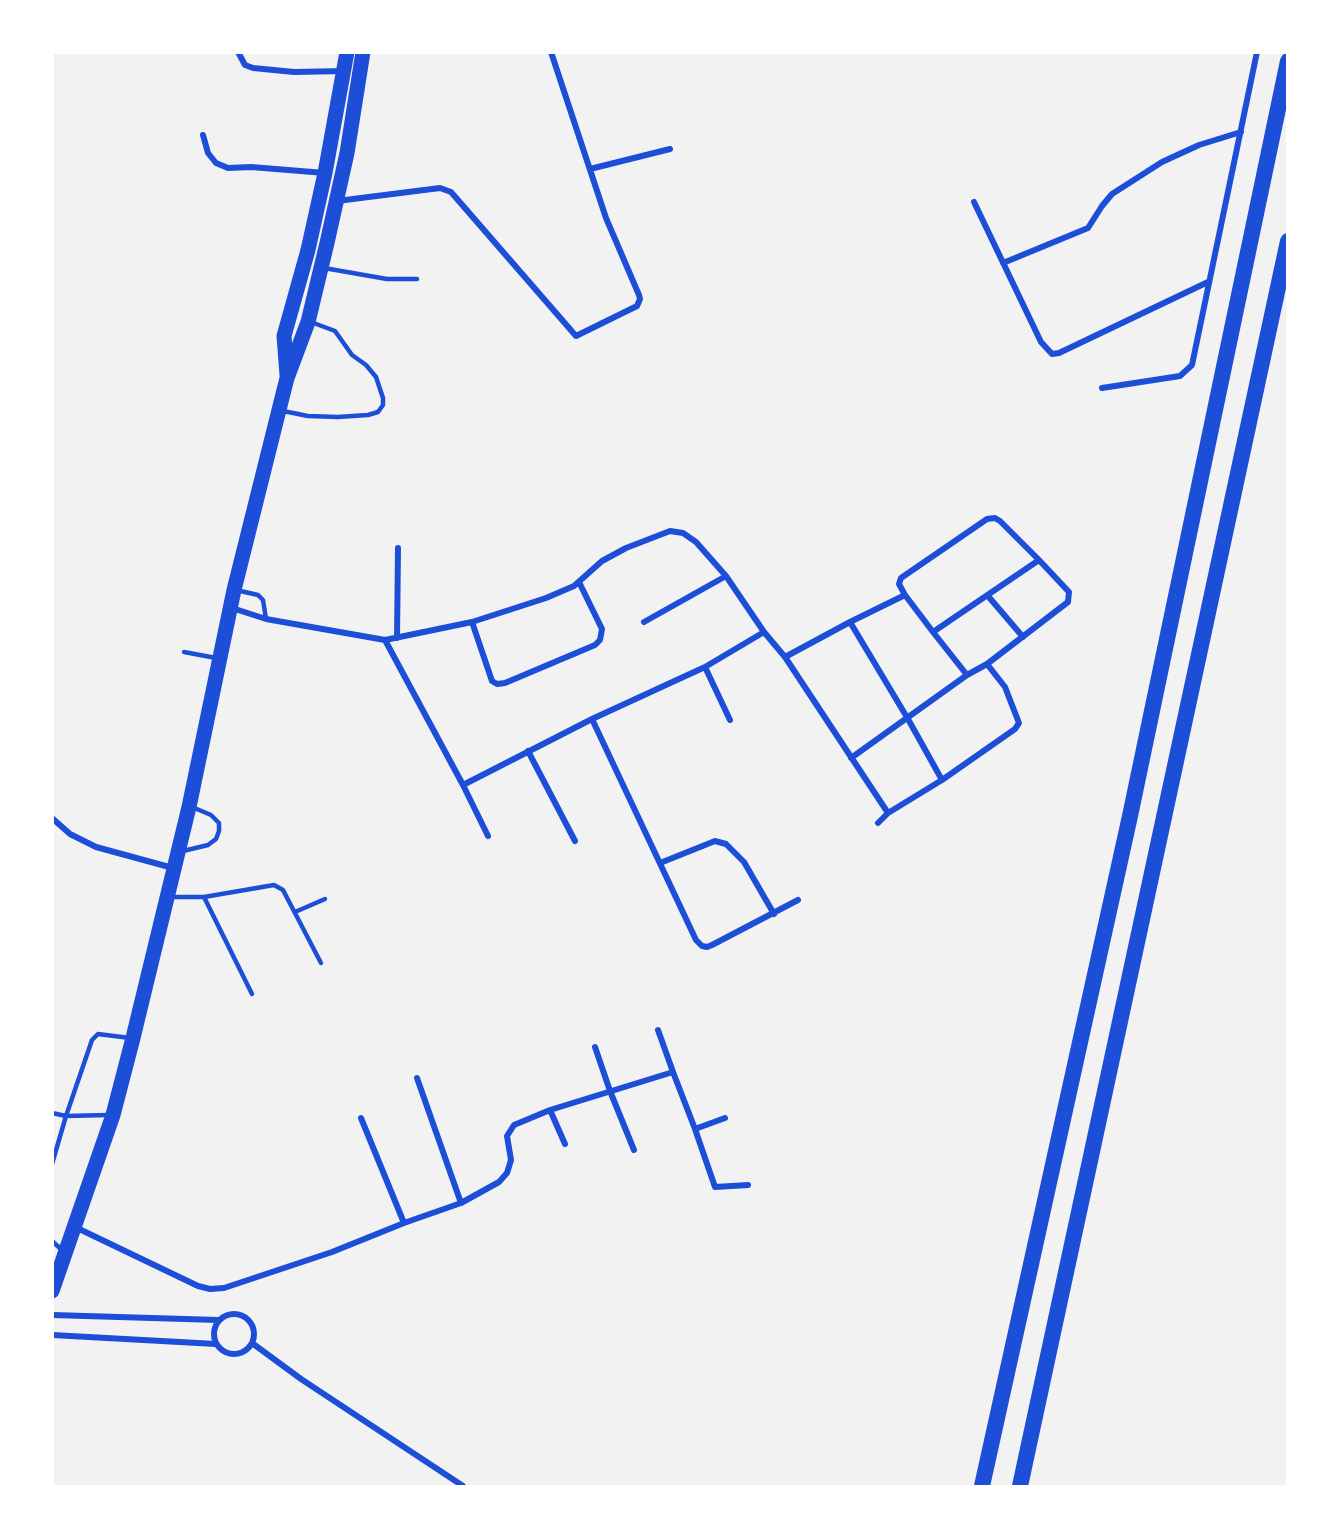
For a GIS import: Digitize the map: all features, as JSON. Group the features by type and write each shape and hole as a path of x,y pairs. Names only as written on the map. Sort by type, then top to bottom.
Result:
{"highway":[{"path":"287,378 284,336 308,250 347,52"},
{"path":"52,1291 113,1115 133,1038 189,807 234,590 287,378 308,322 337,201 363,52"},
{"path":"982,1486 1130,816 1287,61"},
{"path":"1020,1486 1287,241"}],"street":[{"path":"238,52 245,65 253,68 294,72 344,71"},
{"path":"337,201 440,188 451,192 576,336 637,306 640,299 606,218 551,52"},
{"path":"1102,388 1180,376 1192,365 1257,52"},
{"path":"1004,263 1088,228 1112,194 1162,162 1199,145 1241,132"},
{"path":"203,135 208,153 216,163 228,168 251,167 325,173"},
{"path":"590,169 670,149"},
{"path":"974,202 1041,342 1052,354 1059,353 1208,282"},
{"path":"852,758 967,675 987,664 1068,602 1069,592 995,518 987,519 901,578 899,584 967,675"},
{"path":"230,607 266,619 385,640 398,638 472,622 546,598 574,586 602,561 626,548 670,531 683,533 696,542 726,576 764,632 785,657 888,813"},
{"path":"398,548 398,638"},
{"path":"933,632 1039,560"},
{"path":"644,622 726,576"},
{"path":"472,622 492,681 497,684 505,683 595,645 600,640 602,629 579,582"},
{"path":"785,657 905,595"},
{"path":"988,596 1023,637"},
{"path":"850,622 909,719 942,780"},
{"path":"463,785 592,719 705,666 764,632"},
{"path":"385,640 488,836"},
{"path":"878,822 888,813 942,780 1009,734 1019,723 1005,687 987,664"},
{"path":"705,666 730,720"},
{"path":"592,719 696,940 702,946 712,945 798,900"},
{"path":"528,751 575,841"},
{"path":"52,818 70,834 96,847 174,868"},
{"path":"660,863 715,841 726,844 744,862 774,914"},
{"path":"658,1030 715,1187 748,1185"},
{"path":"595,1047 634,1150"},
{"path":"75,1227 183,1279 210,1289 224,1288 332,1252 461,1203 499,1182 507,1173 512,1160 507,1136 514,1125 550,1110 673,1072"},
{"path":"417,1078 461,1203"},
{"path":"550,1110 564,1144"},
{"path":"361,1118 404,1223"},
{"path":"695,1129 725,1118"},
{"path":"52,1315 218,1320 231,1313 245,1316 254,1328 252,1343 242,1353 227,1353 216,1344 52,1335"},
{"path":"216,1344 213,1332 218,1320"},
{"path":"252,1343 301,1379 463,1486"}],"lane":[{"path":"321,268 387,279 417,279"},
{"path":"279,410 308,416 338,417 368,415 378,412 383,405 376,377 366,364 352,355 335,331 308,322"},
{"path":"234,590 258,595 263,600 266,619"},
{"path":"184,652 219,659"},
{"path":"178,852 208,844 216,839 219,831 219,823 212,814 189,807"},
{"path":"167,897 204,897 274,885 283,890 321,963"},
{"path":"204,897 252,993"},
{"path":"295,912 325,899"},
{"path":"52,1164 92,1040 98,1035 133,1038"},
{"path":"52,1113 66,1116 113,1115"},
{"path":"52,1241 67,1253"}]}
